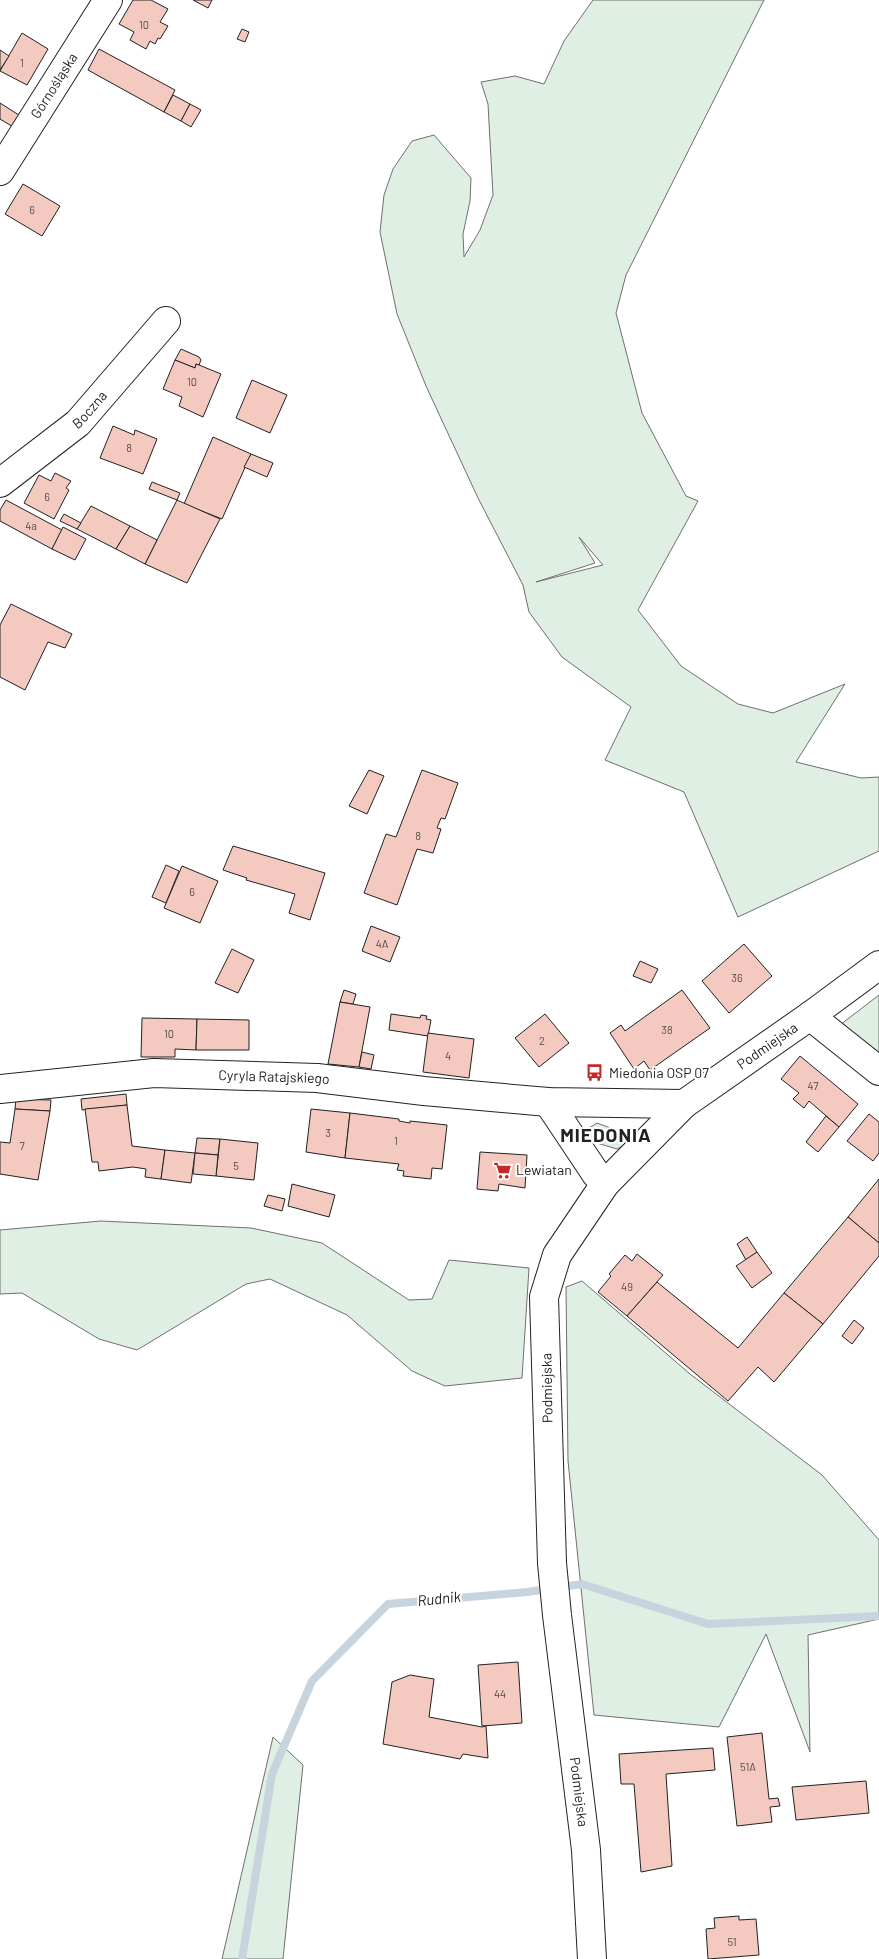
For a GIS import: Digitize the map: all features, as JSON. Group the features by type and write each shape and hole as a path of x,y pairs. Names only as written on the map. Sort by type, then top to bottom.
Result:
{"street":[{"name":"Górnośląska","path":"0,171 108,0"},
{"name":"Boczna","path":"0,483 78,423 166,321"},
{"name":"Podmiejska","path":"592,1959 586,1850 552,1563 544,1297 557,1255 605,1184 684,1104 879,965"},
{"path":"810,1016 879,1071"},
{"name":"Cyryla Ratajskiego","path":"0,1089 154,1073 317,1078 424,1091 548,1102 684,1104"},
{"path":"548,1102 596,1174 605,1184"}],"green space":[{"path":"593,0 764,0 626,275 616,313 642,413 686,496 698,501 638,610 681,666 738,704 773,713 845,684 796,762 861,778 879,777 879,851 738,917 684,792 605,760 631,707 562,657 529,612 523,585 478,498 426,386 397,314 380,232 384,195 393,169 412,141 434,135 471,178 470,201 463,234 464,257 480,230 493,195 488,104 481,82 515,76 544,84 564,41","holes":["579,537 603,565 536,582 595,563"]},
{"path":"879,995 879,1062 836,1028"},
{"path":"597,1123 624,1133 627,1140 623,1146 617,1149 590,1141 587,1134 589,1128"},
{"path":"101,1221 251,1228 322,1243 409,1300 432,1299 449,1260 529,1268 522,1378 445,1386 412,1371 347,1315 270,1279 246,1284 137,1350 99,1339 22,1293 0,1294 0,1230"},
{"path":"582,1281 690,1374 822,1475 879,1540 879,1619 808,1635 810,1752 766,1634 719,1727 594,1715 568,1461 566,1287"},
{"path":"273,1737 303,1765 283,1959 222,1959"}],"building":[{"path":"133,0 151,0 168,9 160,22 168,26 160,39 158,38 155,44 150,41 146,49 130,40 134,32 119,24"},
{"path":"193,0 212,0 208,8"},
{"path":"242,29 249,32 245,42 237,39"},
{"path":"22,33 48,49 27,85 0,71"},
{"path":"99,49 175,90 164,112 88,70"},
{"path":"0,50 9,56 0,70"},
{"path":"173,95 190,104 181,121 164,112"},
{"path":"0,103 22,117 15,128 0,119"},
{"path":"190,104 201,110 191,127 181,121"},
{"path":"23,184 60,206 42,236 5,214"},
{"path":"181,349 199,357 201,360 199,365 196,364 195,368 175,360"},
{"path":"175,360 195,368 196,364 221,374 203,417 179,406 182,397 163,389"},
{"path":"252,380 287,395 270,433 236,418"},
{"path":"113,426 134,435 135,430 157,439 143,474 100,458"},
{"path":"213,437 251,454 222,519 184,504"},
{"path":"251,454 273,463 267,477 244,467"},
{"path":"55,473 71,481 66,488 69,490 54,519 24,503 39,475 51,481"},
{"path":"152,482 180,493 177,500 149,489"},
{"path":"6,500 62,530 52,549 0,521 0,510"},
{"path":"177,500 220,519 187,583 145,564"},
{"path":"91,506 130,526 116,549 77,529"},
{"path":"64,514 81,523 77,529 60,521"},
{"path":"130,526 157,540 145,564 116,549"},
{"path":"63,527 86,539 75,560 52,549"},
{"path":"11,604 72,634 65,648 48,642 25,690 0,677 0,625"},
{"path":"369,770 384,776 367,814 349,806"},
{"path":"422,770 458,783 445,819 441,818 437,828 441,829 433,853 417,849 397,905 364,893 386,834 396,837"},
{"path":"233,846 325,873 310,920 289,913 295,894 246,880 247,878 223,870"},
{"path":"166,865 179,871 166,903 152,897"},
{"path":"182,866 218,881 200,923 164,908"},
{"path":"371,926 400,937 390,962 362,951"},
{"path":"744,944 772,976 729,1013 702,981"},
{"path":"232,949 254,960 238,993 215,983"},
{"path":"640,961 658,969 651,983 633,976"},
{"path":"344,990 356,994 353,1004 340,1002"},
{"path":"682,990 710,1028 650,1070 644,1061 634,1069 610,1033 621,1025 625,1031"},
{"path":"340,1002 370,1007 359,1067 328,1064"},
{"path":"391,1014 420,1018 421,1015 427,1016 426,1019 431,1020 428,1036 389,1030"},
{"path":"545,1014 569,1043 539,1067 515,1038"},
{"path":"142,1018 197,1019 196,1050 175,1049 175,1057 141,1057"},
{"path":"197,1019 249,1020 249,1050 196,1050"},
{"path":"428,1033 474,1039 469,1078 423,1072"},
{"path":"362,1052 374,1055 371,1069 359,1067"},
{"path":"800,1056 858,1104 839,1127 809,1101 804,1108 793,1099 799,1093 781,1079"},
{"path":"126,1094 127,1105 82,1110 81,1099"},
{"path":"16,1099 51,1100 50,1111 15,1109"},
{"path":"127,1105 132,1146 165,1150 161,1179 145,1177 146,1169 133,1167 99,1171 98,1162 92,1162 85,1109"},
{"path":"15,1109 50,1111 38,1180 0,1174 0,1142 10,1143"},
{"path":"311,1109 350,1113 345,1158 306,1152"},
{"path":"350,1113 399,1119 399,1121 410,1123 410,1121 447,1125 442,1169 432,1168 431,1179 403,1176 404,1171 397,1170 399,1164 345,1158"},
{"path":"869,1114 879,1122 879,1153 873,1161 847,1141"},
{"path":"826,1116 839,1127 818,1152 806,1142"},
{"path":"197,1138 220,1139 218,1155 195,1153"},
{"path":"220,1139 258,1143 254,1180 216,1176"},
{"path":"165,1150 195,1153 191,1183 161,1179"},
{"name":"Lewiatan","path":"480,1152 527,1155 525,1188 499,1184 498,1191 477,1189"},
{"path":"195,1153 218,1155 216,1176 193,1174"},
{"path":"879,1179 879,1243 848,1217"},
{"path":"292,1184 335,1195 329,1217 288,1206"},
{"path":"268,1195 285,1199 282,1211 264,1206"},
{"path":"848,1217 879,1243 879,1256 823,1324 784,1293"},
{"path":"747,1237 757,1252 746,1260 737,1244"},
{"path":"757,1252 772,1273 752,1288 736,1266"},
{"path":"637,1254 663,1275 627,1316 598,1292 611,1276 609,1274 625,1255 632,1261"},
{"path":"657,1282 738,1348 784,1293 823,1324 774,1382 758,1367 728,1401 627,1316"},
{"path":"854,1320 864,1328 852,1344 842,1336"},
{"path":"518,1662 522,1723 482,1726 478,1665"},
{"path":"410,1675 434,1679 429,1717 482,1727 486,1726 488,1758 463,1754 460,1759 383,1744 392,1682"},
{"path":"762,1733 769,1799 778,1798 780,1806 770,1807 772,1822 737,1826 727,1737"},
{"path":"713,1748 715,1770 666,1774 672,1866 641,1872 634,1784 621,1784 619,1754"},
{"path":"866,1781 869,1813 796,1820 792,1787"},
{"path":"739,1916 739,1920 756,1919 759,1955 708,1959 706,1929 715,1928 714,1918"}],"waterway":[{"name":"Rudnik","path":"242,1959 272,1774 312,1681 388,1604 527,1592 582,1584 708,1624 879,1616"}],"place":[{"name":"Miedonia OSP 07","path":"595,1073"},
{"name":"Lewiatan","path":"502,1170"}],"district":[{"name":"MIEDONIA","path":"606,1135"}]}
